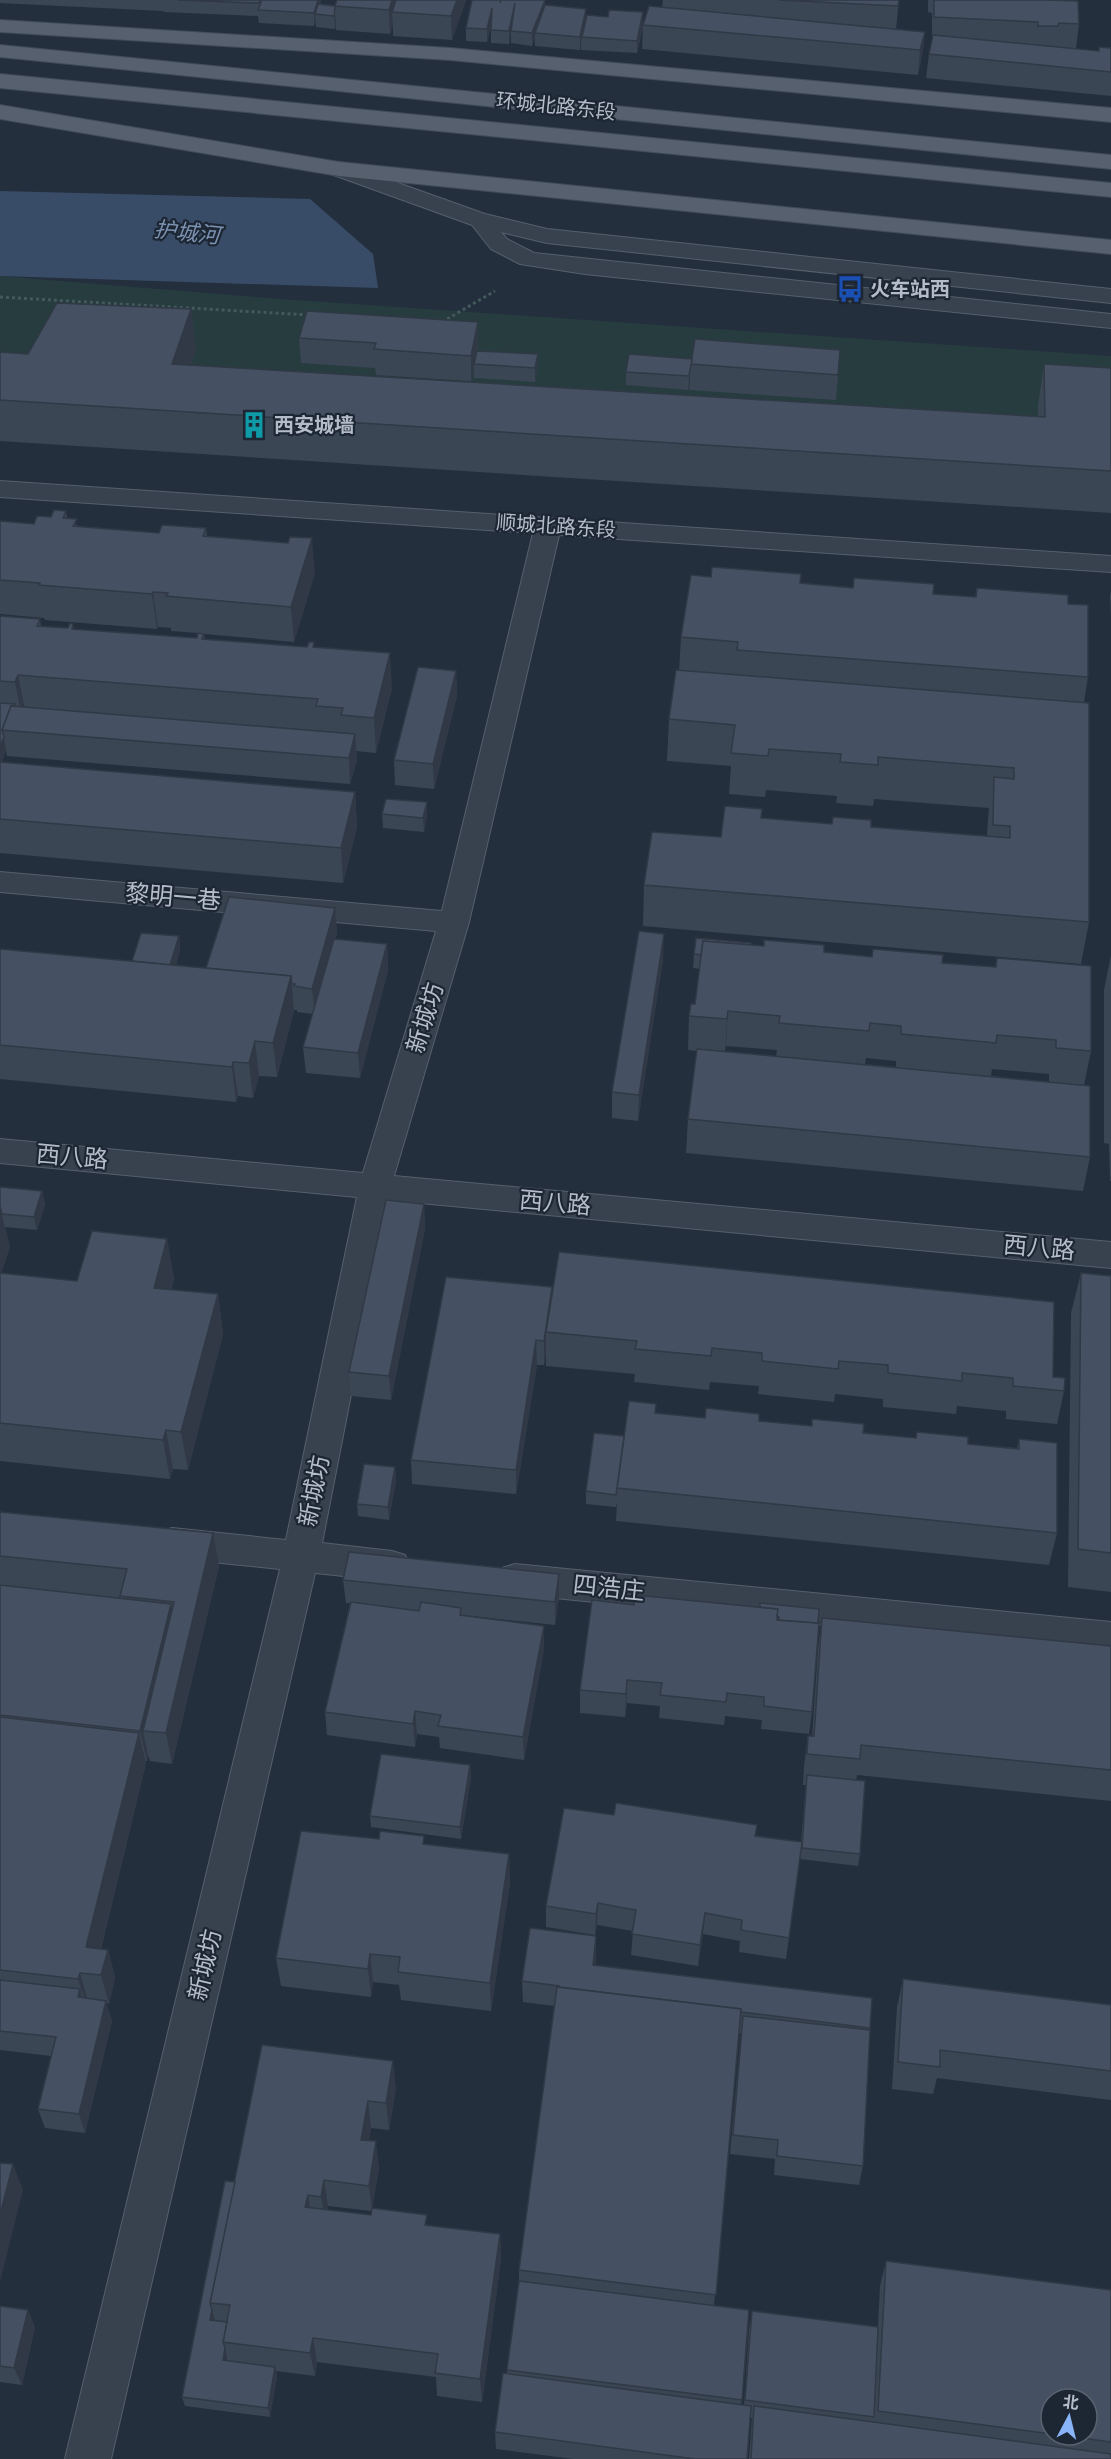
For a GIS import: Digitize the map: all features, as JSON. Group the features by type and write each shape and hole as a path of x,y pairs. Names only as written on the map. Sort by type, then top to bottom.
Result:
{"main road":[{"path":"1,26 450,54 1111,115"},
{"name":"环城北路东段","path":"0,51 1111,162"},
{"name":"环城北路东段","path":"0,81 1111,190"},
{"path":"0,112 339,169 1111,247"}],"street":[{"path":"339,169 477,219 547,236 1111,296"},
{"path":"477,219 499,244 528,259 585,267 1111,321"},
{"name":"顺城北路东段","path":"0,489 1111,564"},
{"name":"新城坊","path":"88,2459 301,1557 375,1186 454,922 548,526"},
{"name":"黎明一巷","path":"0,882 454,922"},
{"name":"西八路","path":"0,1151 1111,1255"},
{"path":"139,1540 420,1569"},
{"name":"四浩庄","path":"480,1575 1111,1638"}],"path":[{"path":"438,324 504,285"},
{"path":"0,297 311,315"}],"green space":[{"path":"0,276 267,298 1111,356 1111,409 1039,458 177,405 195,350 0,393"}],"water":[{"name":"护城河","path":"0,191 310,199 373,254 378,288 0,276"}],"building":[{"path":"178,0 260,0 259,3"},
{"path":"262,0 318,0 314,13 258,10"},
{"path":"337,0 392,0 389,10 335,6"},
{"path":"396,0 457,0 451,16 392,12"},
{"path":"472,0 545,0 532,33 511,31 515,3 509,31 491,30 492,8 487,29 466,28"},
{"path":"779,0 899,0 898,6"},
{"path":"934,0 1078,1 1079,24 1059,23 1058,26 1038,26 1038,22 934,17"},
{"path":"318,4 335,6 334,16 315,14"},
{"path":"545,5 586,9 580,37 535,33"},
{"path":"649,6 925,32 920,50 643,25"},
{"path":"609,10 643,12 637,41 582,37 587,15 608,17"},
{"path":"933,35 1099,51 1099,47 1111,48 1111,72 929,54"},
{"path":"57,303 191,309 172,364 1045,417 1044,364 1111,368 1111,471 0,400 0,352 28,354"},
{"path":"307,311 478,322 471,356 374,349 376,343 299,338"},
{"path":"695,339 840,350 838,375 691,364"},
{"path":"477,351 538,354 535,368 474,364"},
{"path":"629,354 692,359 689,376 626,372"},
{"path":"54,510 66,511 63,518 77,519 73,526 159,533 162,525 206,528 203,536 288,543 290,537 312,538 291,607 166,596 168,593 153,592 152,594 0,580 0,521 34,524 37,516 51,517"},
{"path":"712,567 801,574 800,583 853,588 854,578 934,584 933,594 976,597 977,588 1068,595 1068,604 1088,605 1088,677 737,650 738,642 681,637 691,575 711,577"},
{"path":"0,616 40,619 37,626 68,628 70,623 73,624 72,629 197,638 198,633 204,634 202,639 307,647 309,642 314,642 313,647 390,653 374,718 341,715 343,708 316,706 318,699 18,675 15,682 0,681"},
{"path":"418,667 456,671 433,764 394,760"},
{"path":"676,670 1089,703 1089,922 644,885 652,832 721,837 725,806 762,809 761,818 832,824 833,817 871,820 871,827 1010,838 1010,826 993,825 994,777 1014,779 1014,768 878,757 878,765 840,762 841,754 769,749 768,756 731,753 735,725 669,719"},
{"path":"0,703 15,704 14,707 11,706 2,730 4,737 0,747"},
{"path":"11,706 355,734 349,758 2,730"},
{"path":"0,762 355,792 341,848 0,819"},
{"path":"386,799 427,802 423,818 382,814"},
{"path":"229,897 335,908 312,989 294,986 291,976 206,968"},
{"path":"639,931 664,934 639,1095 612,1092"},
{"path":"141,933 179,936 170,965 132,961"},
{"path":"696,938 751,943 751,945 703,941 701,955 694,954"},
{"path":"334,939 387,944 358,1053 303,1047"},
{"path":"764,940 824,945 824,952 872,957 873,949 943,955 942,963 996,967 997,958 1091,966 1091,1051 1056,1048 1056,1040 997,1035 996,1043 901,1034 901,1026 870,1023 869,1031 779,1023 780,1016 728,1011 727,1019 689,1016 691,1004 695,1004 703,941 764,946"},
{"path":"0,949 291,976 273,1043 255,1041 249,1063 233,1062 232,1067 0,1045"},
{"path":"697,1049 1090,1086 1090,1157 688,1119"},
{"path":"0,1187 42,1191 34,1217 2,1214"},
{"path":"386,1200 424,1204 389,1376 349,1372"},
{"path":"92,1231 167,1239 154,1288 218,1294 181,1432 166,1430 163,1440 0,1423 0,1273 77,1281"},
{"path":"559,1252 1054,1302 1053,1377 1065,1378 1064,1391 1013,1386 1013,1378 962,1373 962,1381 888,1373 888,1365 839,1361 838,1369 762,1361 762,1353 712,1348 711,1356 635,1349 637,1341 546,1332"},
{"path":"1081,1273 1111,1276 1111,1553 1078,1549"},
{"path":"446,1277 552,1287 544,1341 536,1340 516,1470 411,1460"},
{"path":"629,1401 656,1404 655,1413 705,1418 706,1408 759,1414 759,1421 812,1426 812,1419 864,1424 863,1433 916,1438 917,1432 968,1437 968,1444 1019,1449 1019,1439 1057,1443 1057,1533 617,1488"},
{"path":"594,1433 624,1436 616,1495 586,1491"},
{"path":"364,1464 395,1467 388,1507 357,1504"},
{"path":"0,1512 213,1533 166,1733 143,1731 174,1602 120,1596 127,1569 0,1556"},
{"path":"349,1552 559,1574 555,1602 343,1580"},
{"path":"0,1585 171,1604 140,1731 0,1715"},
{"path":"635,1595 778,1609 777,1620 819,1623 812,1712 764,1706 764,1697 727,1693 726,1702 660,1695 662,1683 627,1680 626,1694 580,1690 592,1600 634,1605"},
{"path":"351,1602 419,1611 421,1602 461,1608 460,1615 544,1626 523,1737 438,1726 441,1715 415,1711 413,1724 325,1712"},
{"path":"760,1603 819,1609 818,1623 779,1620 778,1609 760,1607"},
{"path":"822,1618 1111,1646 1111,1770 861,1745 860,1759 807,1754 808,1736 814,1736"},
{"path":"0,1717 139,1733 86,1947 108,1950 101,1975 80,1973 78,1979 0,1970"},
{"path":"381,1754 470,1765 460,1827 370,1816"},
{"path":"807,1775 865,1781 860,1854 802,1848"},
{"path":"616,1803 757,1825 755,1836 802,1842 789,1938 741,1930 742,1920 705,1913 700,1945 632,1934 636,1910 598,1903 596,1914 546,1906 564,1808 614,1815"},
{"path":"301,1831 379,1839 380,1831 424,1836 423,1844 509,1854 490,1983 398,1972 400,1957 370,1954 368,1969 276,1958"},
{"path":"530,1928 596,1936 593,1965 872,1998 870,2028 522,1981"},
{"path":"903,1979 1111,2005 1111,2071 940,2050 940,2067 898,2062"},
{"path":"0,1980 80,1989 78,1997 106,2001 79,2114 38,2109 56,2037 0,2031"},
{"path":"557,1987 741,2009 716,2295 519,2270"},
{"path":"743,2016 870,2030 863,2166 777,2156 778,2140 733,2135"},
{"path":"262,2045 393,2061 386,2103 368,2101 361,2140 376,2141 369,2186 324,2180 321,2197 308,2195 305,2207 371,2215 372,2208 427,2215 425,2225 500,2234 480,2379 435,2373 438,2354 313,2338 310,2353 223,2342 230,2305 210,2303"},
{"path":"0,2163 13,2164 0,2215"},
{"path":"225,2181 235,2182 210,2303 212,2310 210,2320 227,2322 223,2342 225,2348 223,2360 275,2367 268,2408 182,2397"},
{"path":"886,2261 1111,2290 1111,2442 1099,2440 1099,2387 1039,2387 1039,2432 878,2411"},
{"path":"519,2281 749,2310 742,2400 507,2370"},
{"path":"0,2306 28,2310 14,2368 0,2366"},
{"path":"752,2311 878,2327 874,2417 745,2400"},
{"path":"503,2373 751,2406 747,2459 695,2459 495,2432"},
{"path":"754,2406 1039,2444 1039,2447 1059,2447 1111,2454 1111,2459 751,2459"}],"place":[{"name":"火车站西","path":"850,289"},
{"name":"西安城墙","path":"254,425"}]}
